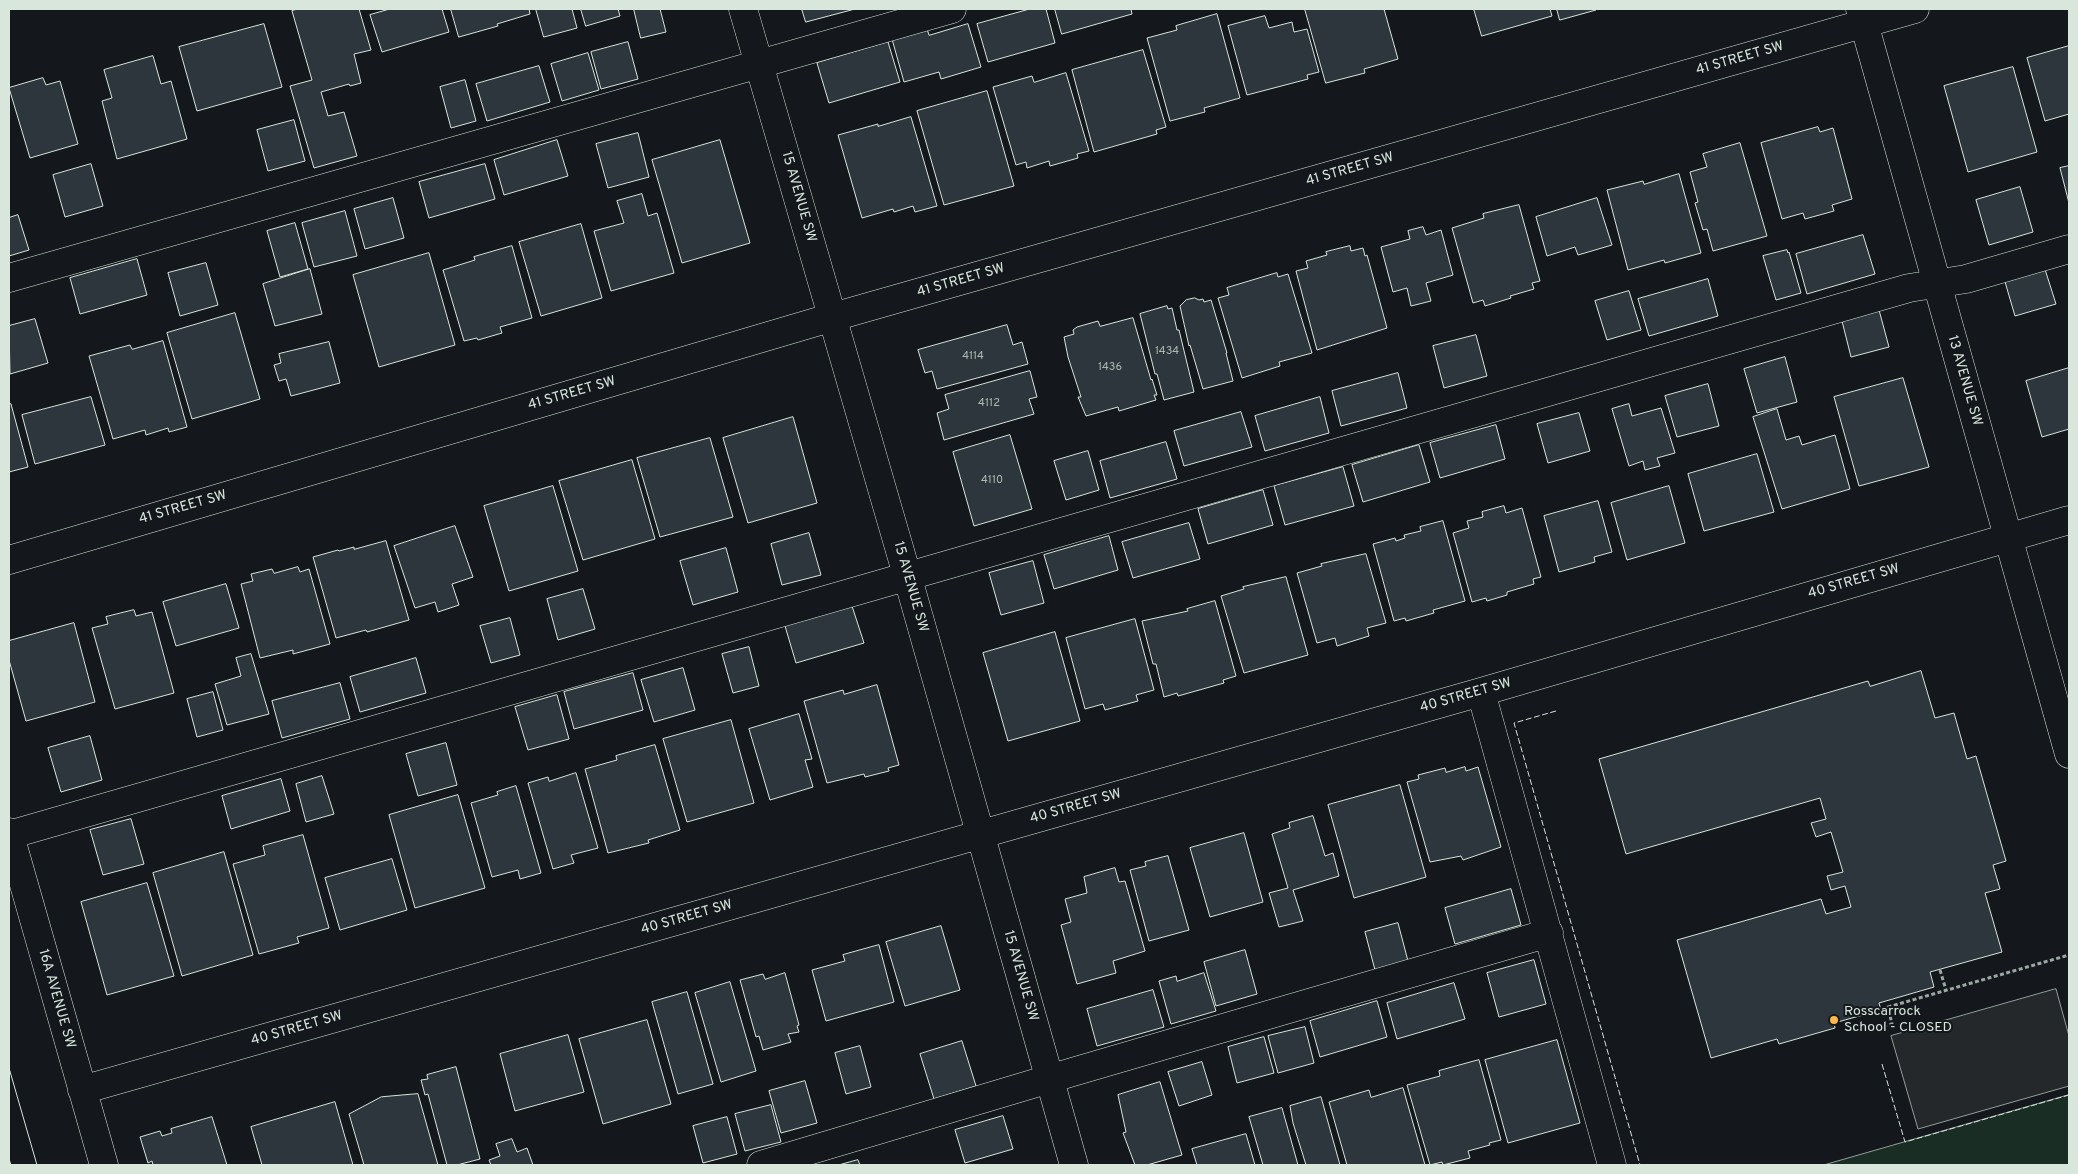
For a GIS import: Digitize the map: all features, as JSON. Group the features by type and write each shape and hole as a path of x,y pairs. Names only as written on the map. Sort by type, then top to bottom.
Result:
{"street":[{"name":"15 AVENUE SW","path":"743,9 907,575 1074,1165"},
{"path":"9,278 952,9"},
{"name":"41 STREET SW","path":"9,560 1862,16 1915,9"},
{"name":"13 AVENUE SW","path":"1862,16 2069,754"},
{"path":"9,834 1909,288 1966,279 2069,249"},
{"name":"40 STREET SW","path":"82,1090 1481,692 2069,520"},
{"path":"1481,692 1612,1165"},
{"name":"16A AVENUE SW","path":"9,834 104,1165"},
{"path":"761,1165 1549,933"}],"path":[{"path":"1876,1028 1892,1024 1888,1007 2069,955"},
{"path":"1940,970 1946,990"}],"green space":[{"path":"2069,1095 2069,1165 1824,1165"}],"shaded area":[{"path":"2056,989 2069,1036 2069,1086 1918,1129 1891,1036"}],"building":[{"path":"298,9 359,9 371,50 354,54 361,83 350,86 349,84 321,92 328,116 344,112 357,156 314,168 290,86 312,80 292,11"},
{"path":"390,9 442,9 449,32 382,52 370,15"},
{"path":"451,9 529,9 530,14 497,24 498,26 459,37"},
{"path":"536,9 572,9 577,28 544,37"},
{"path":"581,9 618,9 620,16 586,26"},
{"path":"634,9 660,9 666,32 641,38"},
{"path":"802,9 855,9 806,22"},
{"path":"1030,9 1046,9 1055,43 988,62 977,24"},
{"path":"1055,9 1131,9 1132,14 1062,34"},
{"path":"1305,9 1384,9 1398,59 1364,69 1365,73 1326,83"},
{"path":"1474,9 1550,9 1552,16 1482,36"},
{"path":"1557,9 1596,9 1596,10 1560,20"},
{"path":"1217,14 1240,98 1204,108 1205,112 1170,121 1147,38 1177,30 1176,26"},
{"path":"1265,16 1269,28 1292,22 1294,32 1307,29 1319,72 1307,75 1308,79 1247,95 1228,26"},
{"path":"264,24 282,87 197,111 179,47"},
{"path":"968,24 981,67 941,79 939,72 904,82 892,39 927,29 929,35"},
{"path":"628,42 638,79 601,89 591,52"},
{"path":"888,42 900,82 829,103 817,63"},
{"path":"2069,46 2069,114 2045,121 2027,58"},
{"path":"1143,50 1166,127 1156,130 1157,134 1094,152 1072,70"},
{"path":"588,53 599,90 562,101 551,64"},
{"path":"153,56 161,84 171,81 187,139 117,159 102,101 112,98 104,70"},
{"path":"539,66 550,102 487,121 476,84"},
{"path":"2013,67 2037,152 1968,172 1944,86"},
{"path":"1066,73 1089,151 1077,154 1078,158 1050,166 1049,161 1027,168 1026,162 1016,165 993,87 1032,76 1034,82"},
{"path":"43,78 46,85 60,81 78,144 30,158 9,88"},
{"path":"465,80 476,121 451,128 440,87"},
{"path":"987,91 1014,186 944,205 917,111"},
{"path":"911,117 937,206 915,212 913,206 894,212 893,209 862,218 838,135"},
{"path":"294,120 305,161 268,171 257,130"},
{"path":"1818,127 1820,132 1833,128 1852,199 1832,205 1834,211 1805,219 1803,213 1782,219 1761,143"},
{"path":"638,133 649,177 608,188 596,144"},
{"path":"557,140 568,176 504,195 494,160"},
{"path":"720,140 750,243 682,263 652,160"},
{"path":"1740,143 1767,236 1713,251 1707,229 1703,230 1695,203 1698,202 1690,172 1707,167 1703,154"},
{"path":"91,164 103,206 65,217 53,175"},
{"path":"485,164 495,199 429,218 419,182"},
{"path":"2069,166 2069,203 2060,168"},
{"path":"1679,174 1701,253 1665,263 1664,260 1628,270 1607,190 1643,181 1644,184"},
{"path":"2020,187 2033,232 1989,245 1976,200"},
{"path":"642,194 648,216 657,213 674,273 611,291 594,231 624,223 617,201"},
{"path":"393,198 404,238 365,249 354,209"},
{"path":"1597,198 1612,245 1578,255 1575,247 1547,256 1536,217"},
{"path":"1519,205 1540,281 1532,283 1534,289 1510,296 1511,298 1485,306 1483,300 1473,303 1452,228 1484,218 1483,214"},
{"path":"345,211 357,256 314,267 302,223"},
{"path":"18,215 29,250 9,256 9,218"},
{"path":"295,223 308,269 280,277 267,231"},
{"path":"581,224 602,298 541,316 519,242"},
{"path":"1423,227 1426,235 1441,230 1453,275 1426,283 1431,301 1411,306 1407,288 1393,292 1381,247 1410,239 1408,231"},
{"path":"1863,235 1875,274 1807,294 1796,254"},
{"path":"512,246 532,318 500,327 502,333 478,340 477,338 464,341 443,270 475,260 474,257"},
{"path":"1350,246 1351,251 1363,248 1365,256 1367,255 1387,328 1317,350 1296,271 1308,268 1306,261 1327,255 1326,252"},
{"path":"1787,250 1801,293 1776,300 1763,256"},
{"path":"429,253 455,345 379,367 353,275"},
{"path":"137,259 147,295 80,314 70,278"},
{"path":"206,263 218,305 180,316 168,273"},
{"path":"2043,263 2056,304 2015,316 2003,275"},
{"path":"310,269 322,314 275,326 263,284"},
{"path":"1277,273 1278,277 1288,274 1312,353 1279,362 1280,366 1242,378 1218,298 1229,295 1227,288"},
{"path":"1708,279 1718,316 1649,336 1638,299"},
{"path":"1629,291 1641,330 1607,340 1595,301"},
{"path":"1203,299 1204,302 1211,300 1227,353 1233,381 1203,389 1189,346 1180,306 1186,300"},
{"path":"1167,306 1168,309 1172,308 1177,330 1179,330 1194,392 1164,400 1157,374 1155,374 1140,314"},
{"path":"1879,310 1889,347 1851,357 1842,321"},
{"path":"235,313 260,399 192,419 167,333"},
{"path":"1133,318 1157,395 1154,395 1156,400 1119,411 1118,407 1086,416 1078,397 1081,397 1068,357 1064,337 1074,334 1073,330 1077,327 1098,321 1100,326"},
{"path":"35,319 48,363 10,374 9,326"},
{"path":"1007,325 1013,345 1022,342 1028,364 937,389 932,371 925,373 918,350"},
{"path":"1476,335 1487,376 1444,388 1433,346"},
{"path":"163,341 187,427 169,432 168,428 146,435 145,430 113,439 89,356 130,345 132,349"},
{"path":"329,342 340,383 291,396 286,379 279,381 274,365 281,363 279,354"},
{"path":"1785,357 1797,402 1757,413 1744,369"},
{"path":"2069,368 2069,429 2042,437 2026,381"},
{"path":"1030,371 1037,397 1029,399 1034,414 944,440 937,413 949,409 945,395"},
{"path":"1398,373 1407,408 1341,426 1332,391"},
{"path":"1903,378 1929,467 1859,486 1834,397"},
{"path":"1708,384 1719,426 1677,437 1665,396"},
{"path":"91,397 105,445 35,464 22,415"},
{"path":"1320,397 1329,433 1265,451 1255,416"},
{"path":"11,404 28,467 9,472 9,405"},
{"path":"1629,404 1632,416 1661,408 1675,453 1657,458 1660,466 1645,470 1643,461 1629,466 1612,409"},
{"path":"1777,409 1786,440 1799,436 1802,445 1835,435 1850,489 1782,509 1753,417"},
{"path":"1241,412 1252,447 1184,466 1174,431"},
{"path":"1579,413 1590,451 1548,463 1537,424"},
{"path":"793,417 817,503 748,523 723,438"},
{"path":"1496,425 1505,459 1440,478 1430,443"},
{"path":"1010,435 1032,509 974,526 953,452"},
{"path":"710,438 733,517 660,537 637,458"},
{"path":"1166,442 1177,479 1110,498 1100,461"},
{"path":"1419,445 1430,482 1363,502 1352,465"},
{"path":"1088,451 1099,490 1066,500 1054,461"},
{"path":"1757,454 1774,512 1704,531 1688,474"},
{"path":"632,460 655,539 583,560 559,481"},
{"path":"1343,467 1354,506 1285,525 1274,486"},
{"path":"553,486 578,571 509,591 484,506"},
{"path":"1669,486 1685,543 1627,560 1611,503"},
{"path":"1263,490 1273,525 1208,544 1198,509"},
{"path":"1598,501 1612,552 1594,557 1595,562 1559,572 1544,516"},
{"path":"1504,506 1506,513 1522,508 1541,577 1533,579 1534,584 1507,592 1507,595 1487,601 1486,598 1472,602 1453,533 1469,528 1467,521 1483,517 1482,512"},
{"path":"1443,521 1465,601 1433,610 1434,613 1406,621 1405,618 1394,621 1373,544 1395,538 1396,541 1405,538 1404,535 1421,531 1420,527"},
{"path":"1189,523 1200,559 1133,578 1122,542"},
{"path":"455,526 473,577 452,584 459,605 438,612 435,602 415,608 394,546"},
{"path":"809,533 821,575 782,585 771,544"},
{"path":"1109,536 1118,570 1054,589 1044,555"},
{"path":"386,541 409,620 367,632 366,630 336,638 313,557"},
{"path":"726,548 738,592 693,605 680,561"},
{"path":"1366,554 1386,623 1367,628 1369,636 1337,646 1335,638 1317,643 1297,573 1322,566 1321,564"},
{"path":"1033,561 1044,603 1001,615 989,573"},
{"path":"298,567 300,572 309,569 330,644 293,654 293,650 260,658 241,584 253,581 251,574 272,569 274,573"},
{"path":"1286,577 1308,655 1244,673 1221,596 1244,589 1243,587"},
{"path":"226,584 239,628 176,646 163,602"},
{"path":"583,589 595,629 558,640 547,599"},
{"path":"1215,601 1236,676 1223,680 1224,683 1178,696 1177,693 1164,697 1142,621 1188,611 1187,609"},
{"path":"852,606 864,643 796,663 785,626"},
{"path":"134,610 136,616 152,612 174,693 115,709 92,628 108,624 106,617"},
{"path":"510,618 520,655 491,663 480,626"},
{"path":"1135,619 1154,690 1136,695 1138,701 1105,710 1103,704 1085,709 1066,638"},
{"path":"74,623 95,702 26,721 9,660 9,641"},
{"path":"1055,632 1080,721 1008,741 983,653"},
{"path":"749,647 759,686 733,693 722,654"},
{"path":"251,654 269,714 227,725 215,684 241,676 236,658"},
{"path":"416,658 426,693 360,712 350,677"},
{"path":"683,668 695,710 654,722 641,680"},
{"path":"1921,671 1935,718 1954,713 1967,759 1976,756 2006,861 1993,865 2000,889 1985,893 2002,952 1930,972 1934,987 1879,1003 1881,1010 1834,1023 1835,1028 1779,1044 1777,1039 1711,1058 1677,940 1821,899 1826,914 1851,907 1845,886 1831,890 1827,876 1843,872 1831,832 1816,837 1811,823 1826,819 1820,798 1626,854 1599,759 1868,681 1870,686"},
{"path":"633,673 643,710 574,729 564,692"},
{"path":"340,683 350,719 282,738 272,701"},
{"path":"877,685 899,765 888,768 889,771 865,777 864,774 827,783 804,701 843,690 844,694"},
{"path":"213,692 223,730 197,737 187,699"},
{"path":"557,695 569,739 528,750 515,707"},
{"path":"799,714 812,759 805,760 813,787 770,800 749,729"},
{"path":"731,720 754,803 687,822 663,739"},
{"path":"90,736 102,780 61,792 48,748"},
{"path":"446,743 457,785 418,796 406,754"},
{"path":"655,745 680,830 648,840 649,843 608,853 585,769 617,760 616,756"},
{"path":"1465,767 1466,771 1478,767 1501,847 1463,860 1461,856 1430,862 1407,782 1419,779 1418,775 1445,768 1446,772"},
{"path":"576,773 598,848 571,855 574,863 553,869 528,783 548,777 549,781"},
{"path":"322,776 334,814 306,822 296,784"},
{"path":"281,779 290,811 231,829 222,796"},
{"path":"1400,785 1426,877 1354,898 1328,805"},
{"path":"516,786 541,873 520,879 518,870 492,877 471,803 498,795 497,792"},
{"path":"458,795 485,888 415,908 389,815"},
{"path":"1313,816 1325,856 1333,853 1339,876 1293,890 1303,921 1279,927 1269,893 1288,888 1272,834 1290,828 1289,823"},
{"path":"131,819 144,864 103,875 90,830"},
{"path":"1244,833 1263,902 1210,917 1190,848"},
{"path":"303,835 329,928 297,937 299,943 259,954 233,864 265,855 263,846"},
{"path":"224,852 253,955 182,976 153,873"},
{"path":"1168,856 1189,930 1149,941 1130,870 1146,866 1145,862"},
{"path":"392,859 407,910 340,930 325,878"},
{"path":"1115,868 1119,882 1125,881 1145,951 1113,961 1116,973 1077,984 1061,925 1071,922 1065,899 1087,893 1084,877"},
{"path":"147,883 174,976 107,995 81,902"},
{"path":"1511,889 1521,925 1455,944 1445,908"},
{"path":"1398,923 1408,961 1375,970 1365,932"},
{"path":"941,926 960,990 905,1006 886,942"},
{"path":"879,945 894,1002 826,1021 812,970 845,961 843,955"},
{"path":"1245,950 1257,994 1216,1006 1204,962"},
{"path":"1534,960 1546,1004 1499,1017 1487,973"},
{"path":"785,973 799,1025 797,1026 799,1032 788,1034 791,1042 763,1050 759,1036 756,1037 740,980 763,974 765,979"},
{"path":"1204,973 1216,1011 1171,1024 1159,981 1176,976 1177,981"},
{"path":"730,982 756,1071 721,1082 695,993"},
{"path":"1454,983 1465,1019 1397,1039 1387,1003"},
{"path":"1153,990 1164,1027 1097,1046 1087,1009"},
{"path":"687,992 713,1084 678,1094 652,1002"},
{"path":"1377,1001 1387,1037 1320,1057 1310,1021"},
{"path":"647,1020 671,1104 603,1124 579,1039"},
{"path":"1305,1027 1314,1063 1278,1073 1268,1036"},
{"path":"568,1035 584,1092 515,1111 500,1054"},
{"path":"1264,1037 1274,1073 1237,1083 1228,1047"},
{"path":"1557,1040 1580,1123 1508,1143 1485,1060"},
{"path":"962,1041 976,1086 934,1099 920,1054"},
{"path":"860,1046 871,1087 846,1094 835,1053"},
{"path":"1479,1060 1501,1140 1468,1151 1470,1158 1443,1165 1442,1162 1430,1165 1407,1085 1440,1076 1439,1071"},
{"path":"1202,1062 1212,1095 1179,1106 1168,1072"},
{"path":"456,1067 480,1159 457,1165 447,1165 428,1094 425,1095 421,1080 428,1079 427,1075"},
{"path":"805,1081 817,1123 781,1133 769,1091"},
{"path":"1160,1082 1182,1155 1147,1165 1135,1165 1123,1133 1126,1132 1118,1095"},
{"path":"1403,1088 1425,1165 1347,1165 1329,1102 1369,1090 1371,1097"},
{"path":"418,1094 438,1165 364,1165 349,1114 381,1097"},
{"path":"1321,1097 1340,1165 1306,1165 1293,1123 1290,1106"},
{"path":"335,1102 353,1165 262,1165 251,1127"},
{"path":"771,1105 781,1142 745,1151 735,1114"},
{"path":"1282,1108 1298,1165 1263,1165 1249,1117"},
{"path":"1003,1116 1013,1149 965,1163 955,1130"},
{"path":"212,1117 227,1165 153,1165 152,1161 148,1163 140,1137 160,1131 162,1136 172,1133 171,1129"},
{"path":"727,1117 737,1154 703,1163 693,1126"},
{"path":"1246,1134 1255,1165 1197,1165 1192,1149"},
{"path":"512,1139 517,1152 527,1148 533,1165 491,1165 489,1160 500,1156 496,1144"},
{"path":"858,1160 860,1165 839,1165"}],"tram line":[{"path":"9,1068 37,1165"},
{"path":"9,1159 11,1165"}],"fence":[{"path":"1556,711 1514,723 1640,1165"},
{"path":"1882,1064 1905,1142 2069,1095"}],"place":[{"name":"Rosscarrock School - CLOSED","path":"1834,1020"}]}
